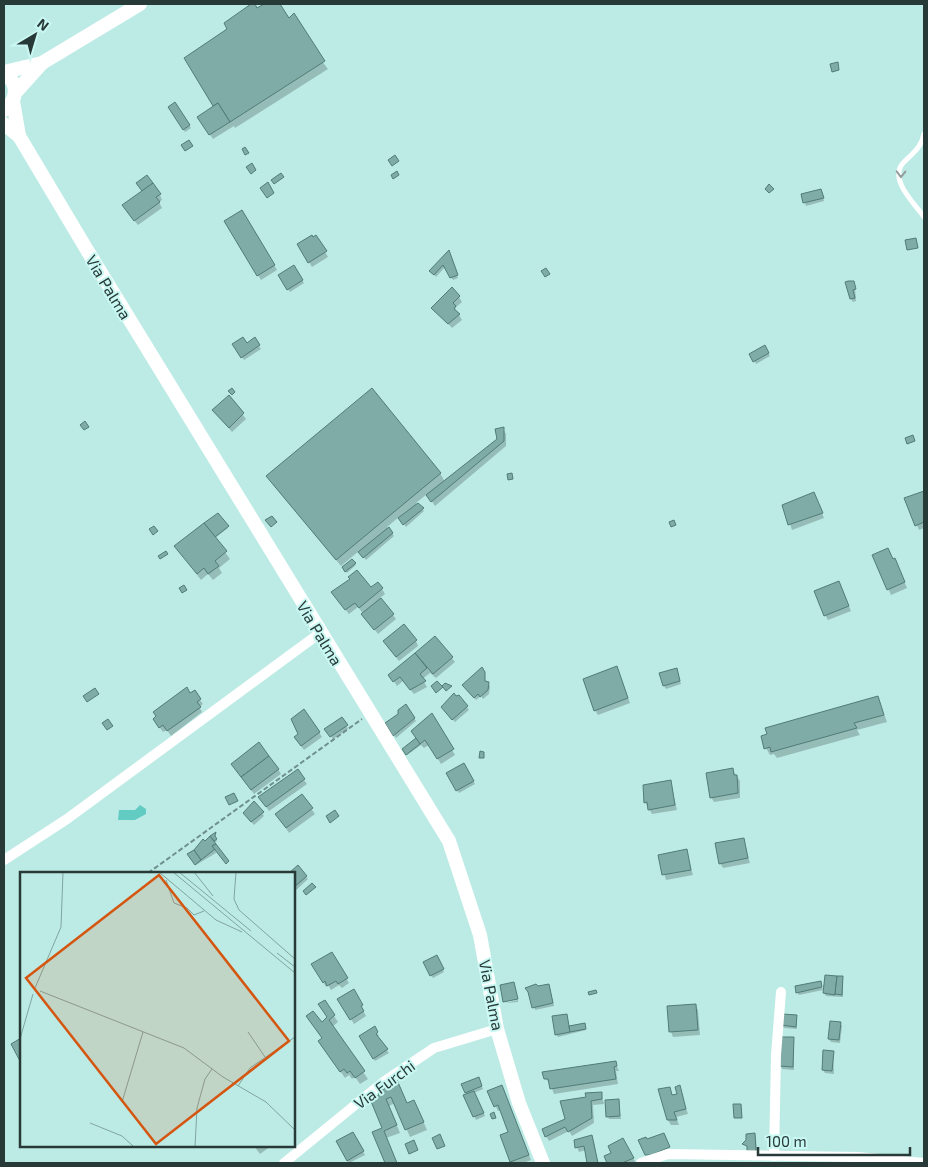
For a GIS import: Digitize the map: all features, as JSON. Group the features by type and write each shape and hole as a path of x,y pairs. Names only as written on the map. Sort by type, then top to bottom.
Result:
{"street":[{"path":"4,72 42,63 140,4"},
{"path":"11,101 42,63"},
{"name":"Via Palma","path":"4,72 12,81 11,101 19,136 320,633 449,841 480,935 497,1029 519,1103 543,1163"},
{"name":"Via Palma","path":"4,124 19,136"},
{"path":"4,860 67,819 320,633"},
{"path":"774,1156 776,1055 781,992"},
{"name":"Via Furchi","path":"284,1163 382,1082 434,1048 497,1029"},
{"path":"640,1163 668,1154 858,1157 924,1163"}],"lane":[{"path":"924,134 922,144 902,164 900,178 905,195 924,216"}],"path":[{"path":"149,872 370,713"}],"water":[{"path":"140,805 146,809 146,814 135,820 118,820 119,810 135,810"}],"building":[{"path":"251,4 255,4 257,8 264,4 280,4 289,18 294,13 325,61 230,122 218,103 213,106 184,58 227,29 224,23"},
{"path":"838,62 839,70 832,72 830,64"},
{"path":"175,102 190,125 183,130 168,107"},
{"path":"218,103 230,122 209,135 197,117"},
{"path":"189,140 193,146 185,151 181,145"},
{"path":"245,147 249,153 245,155 242,149"},
{"path":"395,155 399,161 392,166 388,160"},
{"path":"252,163 256,170 251,174 246,167"},
{"path":"397,171 399,175 393,179 391,175"},
{"path":"281,173 284,177 274,184 271,180"},
{"path":"147,175 153,183 142,191 136,183"},
{"path":"268,182 274,193 267,198 260,188"},
{"path":"153,183 161,194 156,197 160,202 134,221 122,205"},
{"path":"769,184 774,189 769,193 765,189"},
{"path":"821,189 824,198 803,203 801,194"},
{"path":"242,210 275,265 257,276 224,221"},
{"path":"312,235 313,237 316,235 327,251 308,263 297,244"},
{"path":"916,238 918,248 907,250 905,240"},
{"path":"449,250 458,275 450,278 443,265 434,275 429,271"},
{"path":"294,265 303,280 287,290 278,275"},
{"path":"546,268 550,274 545,277 541,271"},
{"path":"854,281 856,289 853,290 855,298 850,299 845,282"},
{"path":"452,287 460,296 453,303 456,306 454,309 460,314 448,324 431,308"},
{"path":"243,337 247,343 255,337 260,345 241,358 232,344"},
{"path":"765,345 769,353 753,362 749,354"},
{"path":"232,388 235,392 232,395 228,391"},
{"path":"372,388 441,473 336,560 266,476"},
{"path":"229,395 244,413 229,428 212,410"},
{"path":"85,421 89,427 84,430 80,425"},
{"path":"504,427 504,441 431,502 426,495 497,439 495,429"},
{"path":"913,435 915,441 907,444 905,438"},
{"path":"512,473 513,479 508,480 507,474"},
{"path":"924,491 924,522 915,526 904,498"},
{"path":"814,492 823,513 788,525 782,505"},
{"path":"418,503 424,508 403,525 398,518"},
{"path":"218,513 229,526 215,537 204,523"},
{"path":"272,516 277,522 271,527 265,520"},
{"path":"674,520 676,525 671,527 669,522"},
{"path":"204,523 227,551 215,561 219,566 208,574 204,568 197,574 174,546"},
{"path":"154,526 158,531 153,535 149,529"},
{"path":"389,527 393,533 363,558 358,552"},
{"path":"888,548 893,559 895,558 905,582 887,590 872,555"},
{"path":"166,551 168,554 160,559 158,556"},
{"path":"352,559 356,563 345,572 342,567"},
{"path":"357,570 371,587 378,582 383,588 359,608 355,603 345,610 331,592 350,579 348,577"},
{"path":"839,581 849,606 824,616 814,591"},
{"path":"184,585 187,590 182,593 179,588"},
{"path":"381,598 394,614 374,630 361,614"},
{"path":"404,624 417,640 396,657 383,641"},
{"path":"435,636 453,657 433,674 415,653"},
{"path":"415,653 427,668 420,674 426,681 410,690 400,677 393,682 388,675"},
{"path":"617,666 628,698 594,711 583,679"},
{"path":"482,667 485,672 485,681 489,682 488,690 480,697 478,694 474,698 462,685"},
{"path":"677,668 680,681 663,686 659,673"},
{"path":"437,681 443,687 436,693 431,686"},
{"path":"445,683 452,686 446,691 442,686"},
{"path":"187,687 190,693 195,690 201,699 197,702 201,707 167,731 163,725 159,728 153,719 156,716 153,712"},
{"path":"95,688 99,694 87,702 83,696"},
{"path":"454,693 456,696 459,695 468,706 452,720 441,707"},
{"path":"878,696 884,715 854,723 857,728 771,752 770,747 764,749 761,736 767,734 765,728"},
{"path":"406,704 415,718 393,736 385,723 398,714 398,710"},
{"path":"304,709 320,732 301,746 294,737 298,734 291,719"},
{"path":"432,713 454,749 437,759 425,740 420,744 411,731"},
{"path":"342,717 348,725 330,737 324,729"},
{"path":"108,719 113,726 107,730 102,723"},
{"path":"416,738 420,744 406,755 402,749"},
{"path":"259,742 269,756 241,777 231,764"},
{"path":"480,751 484,752 484,758 479,758"},
{"path":"269,756 279,769 251,790 241,777"},
{"path":"464,763 474,781 456,791 446,773"},
{"path":"733,768 734,775 737,775 738,793 710,798 706,773"},
{"path":"298,769 305,779 266,807 258,797"},
{"path":"671,780 675,805 648,810 647,802 644,803 643,785"},
{"path":"234,793 238,801 229,805 225,797"},
{"path":"302,794 313,808 286,828 275,814"},
{"path":"254,801 264,812 251,822 243,813"},
{"path":"335,810 339,816 330,823 326,816"},
{"path":"216,832 215,836 217,839 214,841 210,836"},
{"path":"210,836 216,844 212,846 215,849 201,860 194,850 203,839 205,841"},
{"path":"744,838 748,858 719,864 715,843"},
{"path":"216,844 229,861 226,864 212,846"},
{"path":"687,849 691,870 662,875 658,855"},
{"path":"194,850 201,860 195,865 187,854"},
{"path":"298,865 307,876 295,886 295,872 290,872"},
{"path":"312,883 316,887 306,895 303,891"},
{"path":"332,952 348,978 338,984 336,981 327,986 311,964"},
{"path":"437,955 444,969 430,976 423,962"},
{"path":"825,975 837,976 835,995 823,993"},
{"path":"837,976 843,976 842,995 835,994"},
{"path":"821,981 822,987 796,993 795,986"},
{"path":"514,982 518,999 503,1002 500,985"},
{"path":"536,984 538,986 549,984 553,1003 532,1008 528,992 525,988"},
{"path":"354,989 363,1005 361,1006 364,1011 350,1020 337,999"},
{"path":"596,990 597,993 589,995 588,992"},
{"path":"325,1000 335,1015 329,1020 365,1071 355,1078 350,1071 347,1073 344,1069 340,1072 318,1041 322,1038 306,1016 313,1011 322,1022 327,1017 318,1004"},
{"path":"696,1004 698,1030 669,1032 667,1006"},
{"path":"567,1014 570,1032 555,1035 552,1016"},
{"path":"782,1014 797,1015 796,1027 781,1025"},
{"path":"830,1021 841,1022 839,1040 828,1039"},
{"path":"585,1023 586,1029 570,1032 569,1026"},
{"path":"375,1026 378,1032 376,1034 388,1049 373,1059 359,1036"},
{"path":"780,1037 794,1037 793,1067 779,1066"},
{"path":"20,1039 20,1061 11,1044"},
{"path":"823,1050 834,1051 832,1071 822,1070"},
{"path":"616,1061 617,1066 614,1067 616,1079 550,1089 548,1079 544,1079 542,1072"},
{"path":"479,1077 482,1086 465,1093 461,1084"},
{"path":"397,1080 407,1103 414,1100 424,1122 405,1130 391,1097 386,1099 397,1125 384,1131 397,1163 385,1163 372,1132 382,1128 370,1099 379,1095 378,1091 387,1088 386,1084"},
{"path":"502,1085 529,1155 510,1162 500,1135 508,1132 498,1105 494,1107 487,1091"},
{"path":"680,1085 686,1109 674,1112 677,1120 667,1120 658,1089 670,1087 672,1095 677,1094 675,1087"},
{"path":"474,1091 484,1113 473,1117 463,1095"},
{"path":"602,1092 602,1099 591,1101 592,1118 568,1132 565,1127 545,1137 542,1129 565,1119 560,1101 586,1097 585,1093"},
{"path":"619,1099 620,1116 606,1117 605,1100"},
{"path":"733,1104 741,1104 742,1118 734,1118"},
{"path":"494,1112 496,1118 492,1119 490,1114"},
{"path":"353,1132 364,1151 347,1161 336,1141"},
{"path":"664,1133 670,1147 651,1155 645,1155 638,1140"},
{"path":"755,1133 756,1151 747,1151 747,1146 742,1144 746,1140 746,1134"},
{"path":"440,1134 445,1146 437,1149 432,1138"},
{"path":"592,1135 598,1163 587,1163 584,1146 575,1148 574,1140"},
{"path":"623,1138 634,1158 622,1163 607,1163 604,1156 611,1153 608,1146"},
{"path":"414,1140 418,1150 409,1154 405,1144"}]}
